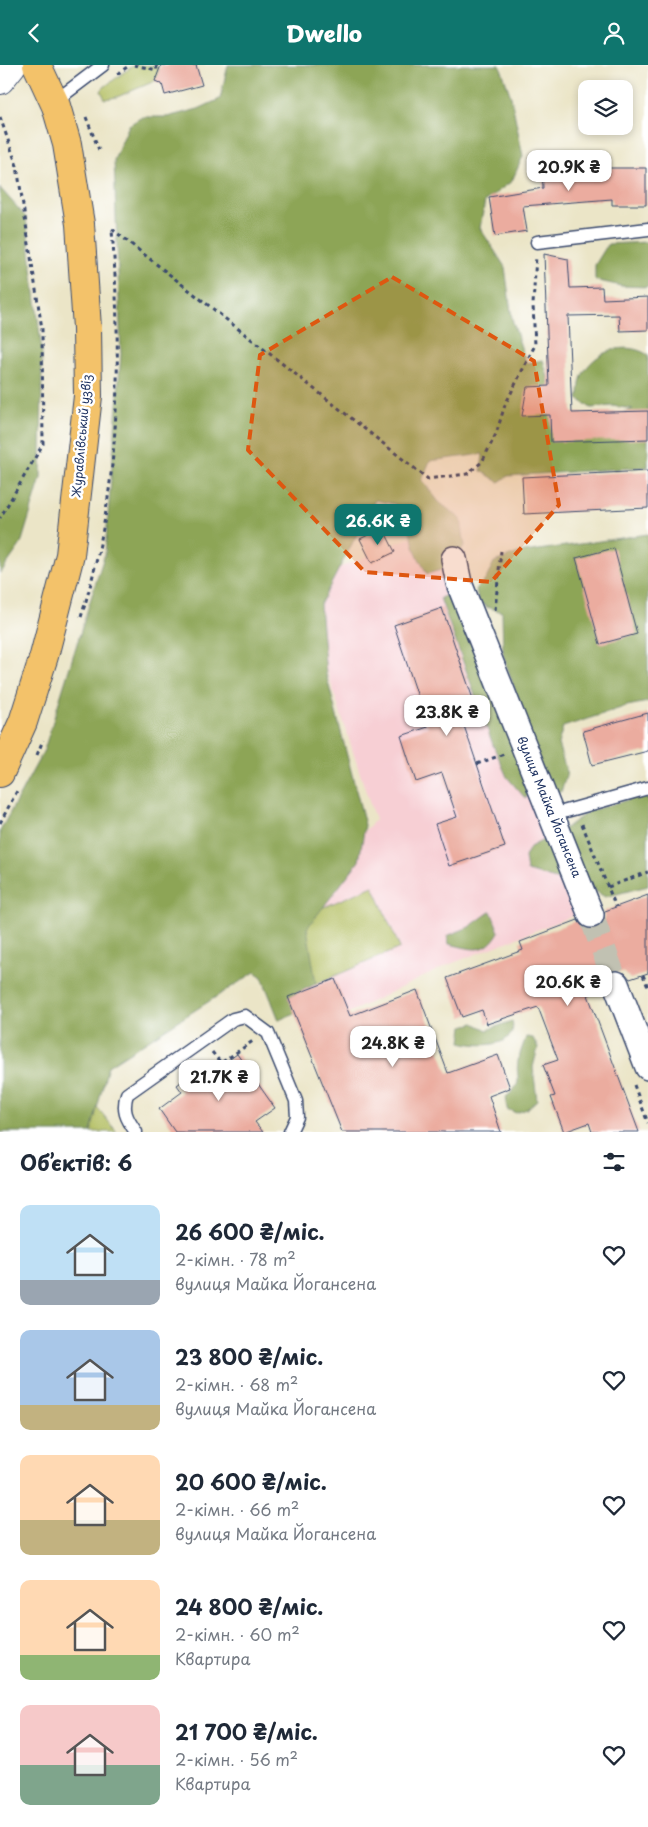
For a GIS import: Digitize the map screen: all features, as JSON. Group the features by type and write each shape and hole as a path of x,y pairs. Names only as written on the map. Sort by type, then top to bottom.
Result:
{"main road":[{"name":"Журавлівський узвіз","path":"0,773 22,722 41,665 70,555 88,396 88,328 80,224 66,144 54,102 37,65"}],"street":[{"path":"0,80 12,65"},
{"name":"вулиця Майка Йогансена","path":"454,559 459,583 591,915"},
{"path":"616,984 641,1027 648,1067"}],"lane":[{"path":"54,102 103,65"},
{"path":"537,242 648,229"},
{"path":"552,815 648,788"},
{"path":"136,1132 126,1118 123,1107 127,1094 234,1019 245,1016 268,1033 296,1101 297,1117 290,1132"}],"path":[{"path":"134,65 157,70 156,65"},
{"path":"0,117 17,166 42,329 43,444 0,518"},
{"path":"112,229 428,479 467,474 482,463 496,435 505,405 535,345 533,305 537,242"},
{"path":"495,612 501,551"},
{"path":"477,764 505,754"},
{"path":"575,808 616,907"},
{"path":"608,887 648,872"},
{"path":"643,975 648,987"},
{"path":"217,1044 210,1049 221,1063 258,1038"}],"highlighted area":[{"path":"392,277 534,361 559,505 491,582 365,572 248,450 260,355"}],"shaded area":[{"path":"438,531 588,910 448,965 311,1031 270,931 375,820 299,585 414,536"}],"green space":[{"path":"134,65 157,65 159,71 155,81 117,97 105,99 101,91 104,87"},
{"path":"228,65 500,65 511,97 523,156 512,181 485,201 480,228 505,267 512,319 526,363 543,360 557,410 579,427 633,409 612,406 591,408 578,399 580,381 587,367 602,354 620,348 630,348 648,355 648,467 508,476 499,482 481,471 483,454 430,461 422,480 439,502 461,519 465,546 444,569 427,574 416,553 408,524 395,504 375,500 320,605 326,674 365,825 359,861 307,928 316,984 288,997 295,1013 279,1020 262,977 255,972 108,1066 91,1132 0,1132 0,831 44,750 105,553 121,354 114,160 129,125 142,117 167,117 198,109 220,99"},
{"path":"0,188 26,217 42,352 41,478 21,544 0,574"},
{"path":"648,242 648,287 621,286 595,280 595,265 608,244"},
{"path":"648,534 648,702 627,706 563,727 558,744 567,773 561,792 550,793 503,655 502,612 487,607 478,601 476,589 486,579 494,562 518,553"},
{"path":"452,593 532,789 530,795 525,798 507,777 493,745 440,598"},
{"path":"648,794 648,886 605,897 592,889 527,871 525,857 530,847 564,829 589,811"},
{"path":"373,886 400,948 316,984 289,922"},
{"path":"491,911 499,932 489,945 483,948 471,949 449,944 447,936 469,927"},
{"path":"512,1021 513,1030 509,1036 496,1044 477,1045 461,1042 463,1026 474,1023 487,1030"},
{"path":"526,1037 533,1038 538,1048 533,1067 537,1100 527,1109 516,1113 507,1109 506,1097 517,1084 518,1061"},
{"path":"97,1107 117,1132 91,1132"}],"building":[{"path":"161,65 196,65 202,85 165,95 162,84 155,81"},
{"path":"584,161 585,168 646,168 646,205 612,205 612,199 523,206 527,231 495,236 489,197 543,188 542,165"},
{"path":"544,254 568,259 570,288 602,287 603,299 648,297 648,330 620,331 619,315 568,316 572,413 648,411 648,439 551,442 550,415 522,416 527,387 549,386"},
{"path":"648,471 648,508 524,514 522,477"},
{"path":"383,528 395,552 372,563 360,539"},
{"path":"614,548 637,634 600,644 576,558"},
{"path":"442,608 476,708 460,714 505,847 449,866 435,824 457,817 442,773 416,782 401,736 428,727 394,625"},
{"path":"648,713 648,751 592,765 583,731"},
{"path":"648,895 648,973 630,979 625,973 611,970 605,975 602,982 603,989 588,995 639,1132 592,1132 589,1123 564,1132 551,1097 555,1096 543,1065 558,1060 538,1007 487,1024 482,1010 462,1017 447,978 523,950 520,942 578,920 582,926 588,929 597,928 603,923 605,911"},
{"path":"335,979 350,1016 417,990 448,1073 498,1055 510,1088 489,1096 501,1132 342,1132 288,997"},
{"path":"237,1054 275,1108 255,1122 263,1132 175,1132 159,1109 182,1092 177,1085 201,1068 207,1076"}],"tunnel":[{"path":"591,915 616,984"}]}
